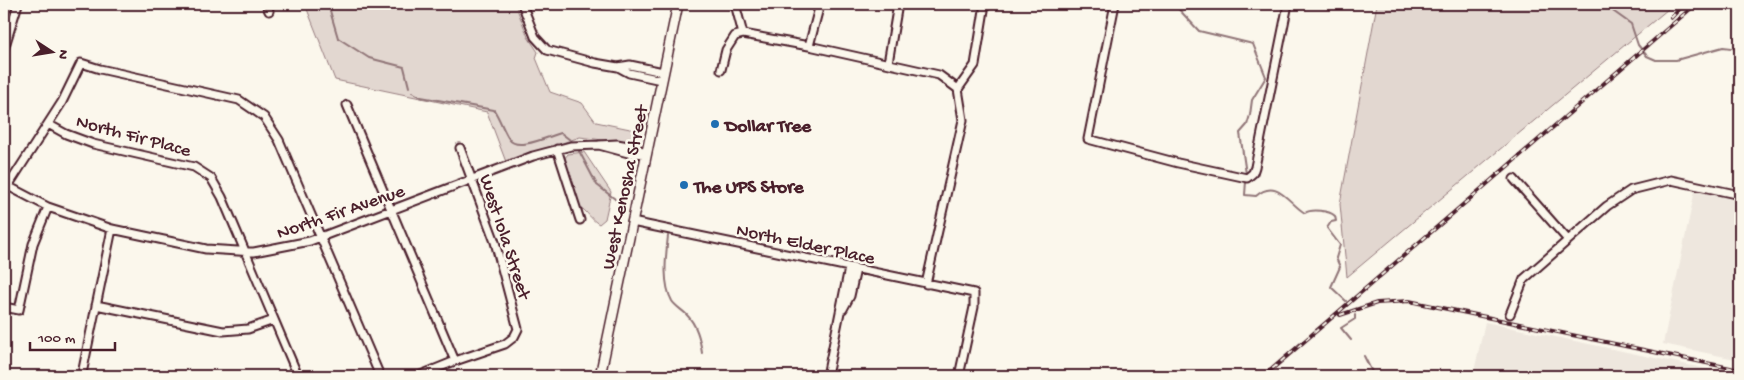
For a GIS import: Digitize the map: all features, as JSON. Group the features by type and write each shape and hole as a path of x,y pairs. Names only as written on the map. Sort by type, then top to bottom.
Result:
{"main road":[{"name":"West Kenosha Street","path":"600,376 678,4"}],"street":[{"path":"4,49 18,4"},
{"path":"522,4 535,37 544,48 562,56 618,67 629,73 662,76"},
{"path":"735,4 744,34"},
{"path":"809,46 820,4"},
{"path":"888,63 898,4"},
{"path":"926,284 963,120 958,89 975,65 985,4"},
{"path":"1115,4 1088,139 1243,178 1250,177 1255,168 1288,4"},
{"path":"721,70 726,50 735,36 744,34 809,46 938,75 958,89"},
{"path":"6,185 48,124 71,86 81,63 100,69 232,97 244,102 264,117 279,140 380,376"},
{"path":"347,105 455,361 418,376"},
{"name":"North Fir Place","path":"48,124 66,134 93,144 190,165 211,178 222,196 246,252"},
{"name":"North Fir Avenue","path":"6,185 48,207 112,229 206,250 246,252 285,247 320,237 556,149 571,146 617,144 634,147 646,153"},
{"name":"West Iola Street","path":"455,361 505,344 516,335 517,324 499,254 460,148"},
{"path":"556,149 580,220"},
{"path":"1514,179 1568,240"},
{"path":"1510,314 1524,279 1618,198 1645,185 1671,180 1740,195"},
{"path":"4,307 18,310 33,244 48,207"},
{"name":"North Elder Place","path":"632,222 974,293 974,306 959,376"},
{"path":"83,369 112,229"},
{"path":"246,252 298,376"},
{"path":"827,376 852,268"},
{"path":"96,305 223,330 248,329 274,320"}],"shaded area":[{"path":"305,4 515,4 528,37 538,52 536,58 550,92 582,103 596,122 635,130 632,144 580,137 506,162 487,112 335,80"},
{"path":"1377,4 1674,4 1347,277 1340,204"},
{"path":"584,152 611,192 605,219 599,224 580,207 564,159 568,154"},
{"path":"1695,190 1740,199 1740,360 1663,344"},
{"path":"1485,322 1740,376 1473,376"}],"waterway":[{"path":"328,4 338,38 369,58 404,67 409,87"},
{"path":"1174,4 1199,31 1253,44 1266,77 1252,100 1247,125 1240,133 1246,174"},
{"path":"1603,4 1631,24 1638,45 1647,56 1656,60 1676,60 1723,47 1740,49"},
{"path":"412,92 421,97 494,110 507,136 513,143 526,144 561,133 574,143"},
{"path":"577,147 597,185 624,206"},
{"path":"1246,181 1245,195 1256,196 1270,189 1282,194 1305,213 1320,211 1329,212 1335,216 1336,221 1331,222 1327,228 1340,245 1336,258 1340,267 1331,287 1346,301"},
{"path":"668,236 666,278 669,294 673,303 693,323 699,337 702,353"},
{"path":"1351,340 1341,328 1355,319 1355,315"},
{"path":"1364,356 1374,376"}],"railway":[{"path":"1671,18 1684,4"},
{"path":"1264,376 1696,4"},
{"path":"1340,315 1377,303 1409,301 1740,370"}],"place":[{"name":"Dollar Tree","path":"715,124"},
{"name":"The UPS Store","path":"684,185"}]}
